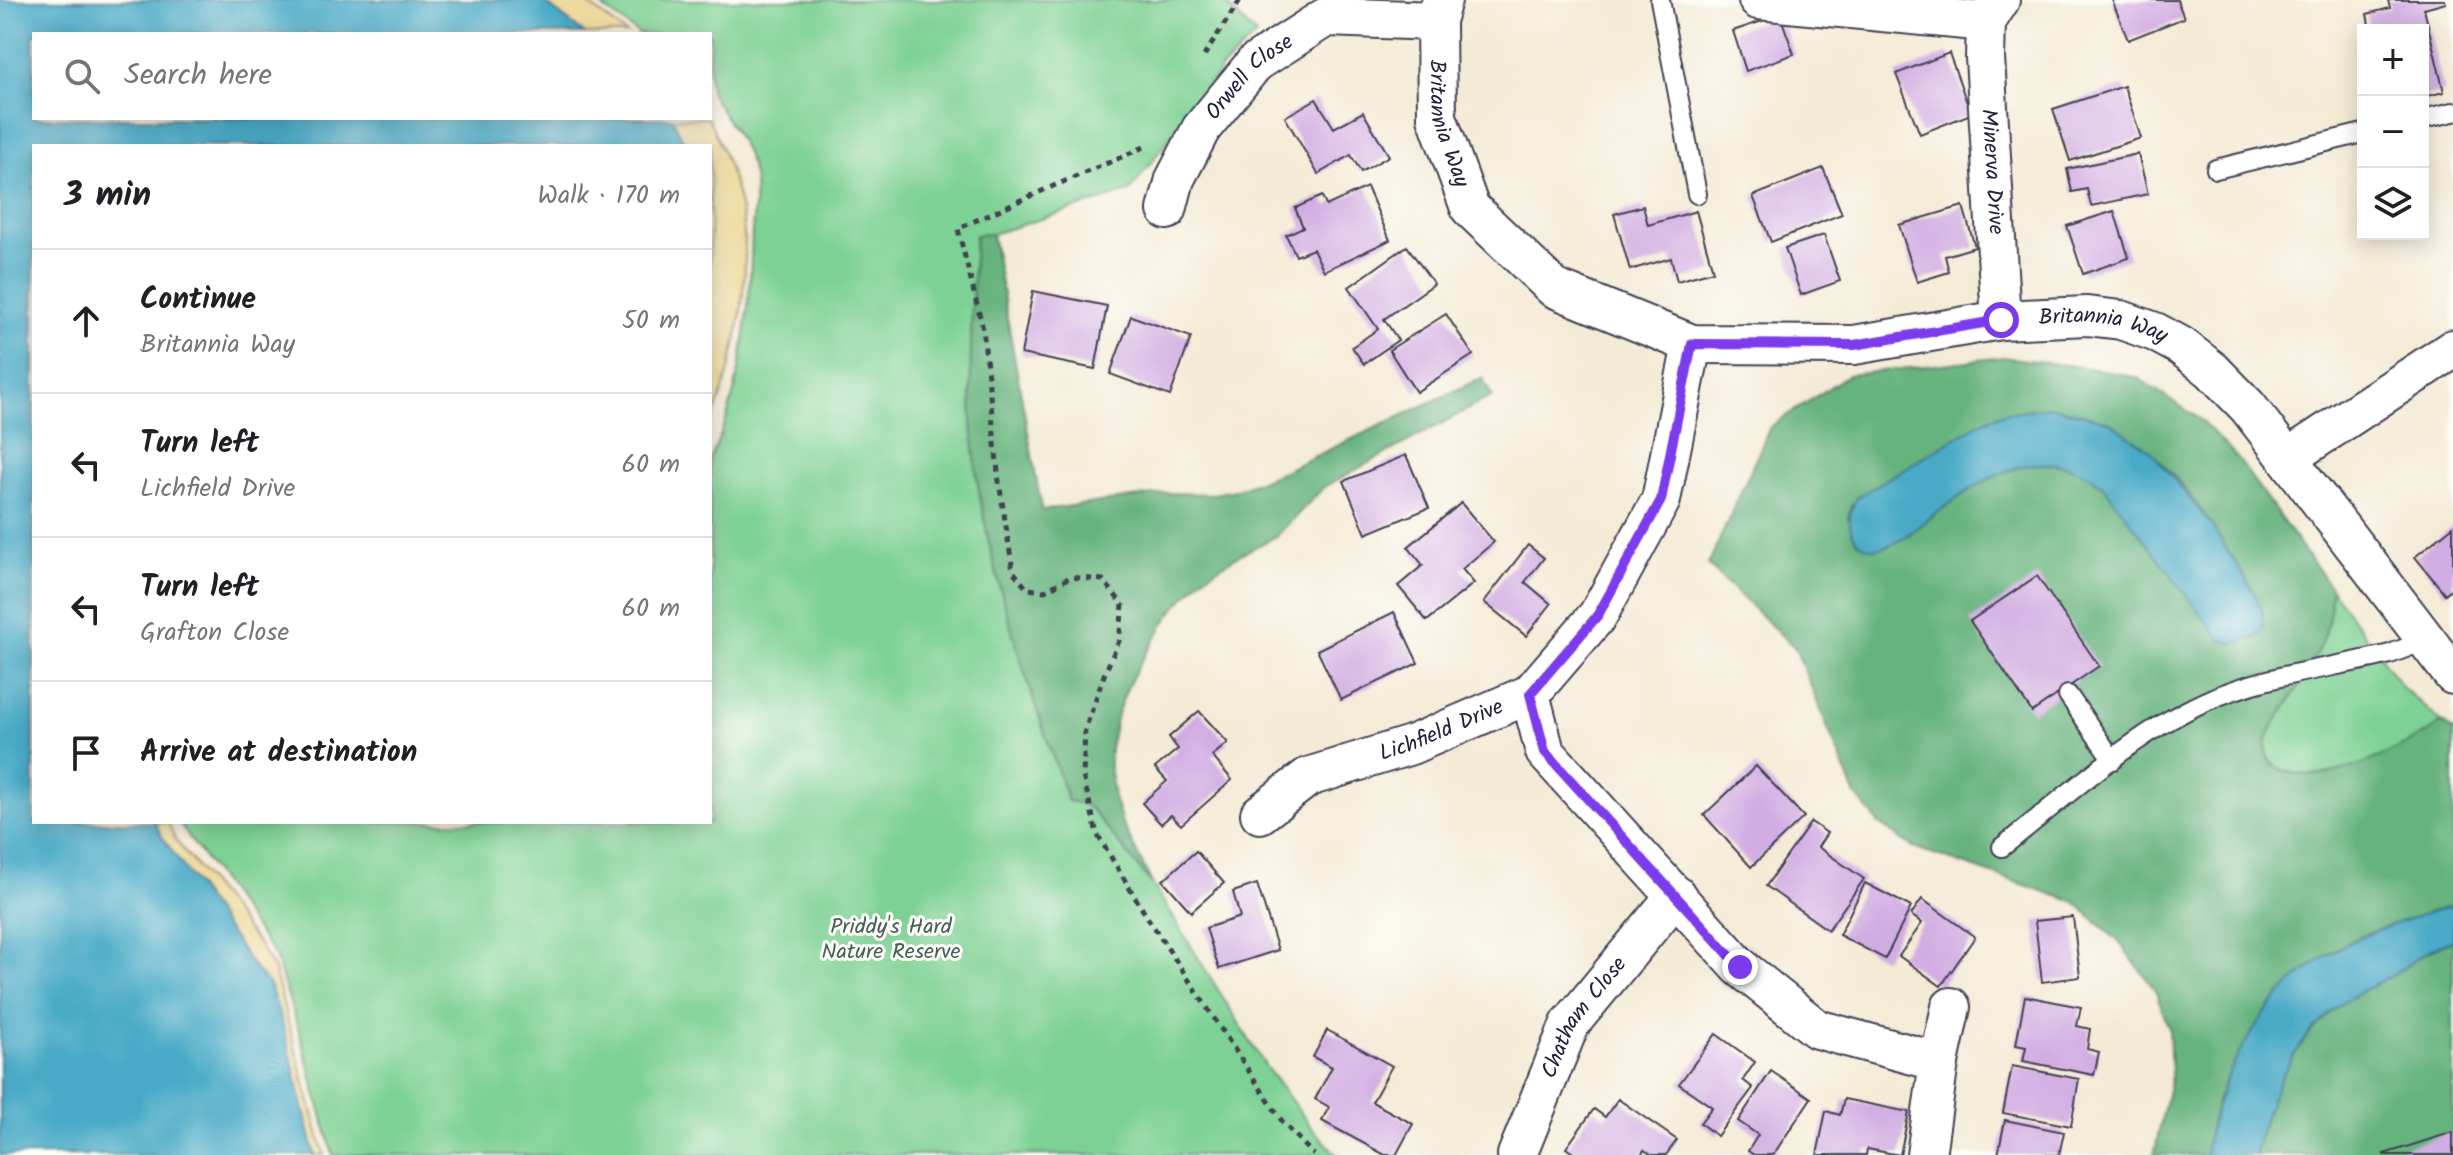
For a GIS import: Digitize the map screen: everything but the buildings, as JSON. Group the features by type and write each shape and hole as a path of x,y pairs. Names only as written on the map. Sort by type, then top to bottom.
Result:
{"street":[{"name":"Minerva Drive","path":"1758,0 1993,11 1985,74 2001,320"},
{"name":"Orwell Close","path":"1167,210 1175,179 1201,129 1255,63 1326,17 1439,10"},
{"name":"Britannia Way","path":"1439,10 1437,117 1470,208 1554,288 1692,344 1854,345 2001,320 2087,316 2121,320 2155,332 2181,346 2212,370 2248,407 2452,671"},
{"name":"Lichfield Drive","path":"1260,814 1308,777 1411,745 1530,694 1598,615 1661,500 1692,344"},
{"path":"2289,457 2453,349"},
{"path":"1530,694 1545,752 1740,967 1817,1029 1939,1062"},
{"name":"Chatham Close","path":"1517,1155 1570,1024 1676,895"},
{"path":"1926,1155 1939,1062 1951,1007"}],"lane":[{"path":"1660,0 1697,194"},
{"path":"2429,118 2453,112"},
{"path":"2216,169 2357,134"},
{"path":"2002,847 2167,721 2227,692 2390,654 2411,646 2422,636"},
{"path":"2068,695 2113,760"}],"path":[{"path":"1147,146 1019,198 958,229 983,329 999,482 1013,571 1027,589 1045,591 1070,577 1103,580 1123,605 1119,641 1085,730 1083,776 1097,834 1147,917 1284,1124 1314,1155"}],"green space":[{"name":"Priddy's Hard Nature Reserve","path":"593,0 1222,0 1256,35 1221,69 1129,192 992,234 975,236 971,366 973,432 980,497 997,574 1018,650 1068,801 1091,809 1153,885 1266,1067 1337,1155 333,1155 275,956 179,824 712,824 712,454 731,405 743,347 754,183 741,143 712,95 712,32 636,32"},
{"path":"992,234 1042,510 1169,493 1214,494 1235,490 1273,476 1482,378 1492,396 1324,487 1277,536 1202,578 1171,613 1128,686 1117,714 1110,748 1114,798 1122,823 1153,885 1091,809 1068,801 1018,650 997,574 976,465 971,366 975,235"},
{"path":"2003,357 2091,368 2138,378 2201,420 2238,459 2330,587 2331,605 2321,644 2269,733 2266,749 2271,763 2299,774 2342,770 2386,754 2443,723 2453,731 2453,905 2352,941 2322,959 2305,974 2271,1011 2230,1071 2216,1105 2205,1155 2154,1155 2171,1076 2169,1029 2155,990 2119,942 2075,902 1913,847 1879,824 1855,794 1795,648 1708,565 1770,427 1848,375","holes":["2053,407 2090,417 2122,433 2150,453 2174,477 2217,533 2256,595 2088,473 2061,465 2035,464 1994,476 1886,547 1870,548 1848,518 1851,505 1859,496 1984,421 2004,413"]},
{"path":"2330,587 2403,688 2443,723 2364,763 2319,774 2299,774 2271,763 2266,744 2269,733 2321,644 2331,605"},
{"path":"2453,940 2453,1155 2255,1155 2266,1112 2284,1071 2324,1018 2346,1000"}],"sand":[{"path":"541,0 583,0 624,32 582,32"},
{"path":"673,120 709,120 735,187 744,237 740,320 728,375 712,419 712,144 685,144"},
{"path":"126,824 169,824 175,839 259,945 274,970 324,1155 298,1155"}],"water":[{"path":"0,0 541,0 582,32 32,32 32,120 673,120 685,144 32,144 32,824 156,824 255,969 269,984 282,1021 315,1155 0,1155"},
{"path":"2053,407 2108,421 2152,452 2209,522 2256,595 2263,626 2257,637 2234,644 2220,639 2104,487 2077,470 2051,464 2024,466 1998,475 1973,488 1891,545 1871,548 1863,545 1853,534 1851,510 1859,496 1984,421 2004,413"},
{"path":"2453,905 2453,940 2428,951 2390,977 2347,1000 2309,1035 2284,1071 2275,1091 2255,1155 2205,1155 2211,1125 2233,1065 2267,1011 2288,987 2312,966 2366,935"}],"route":[{"path":"1740,967 1545,752 1530,694 1598,615 1661,500 1692,344 1854,345 2001,320"}]}
